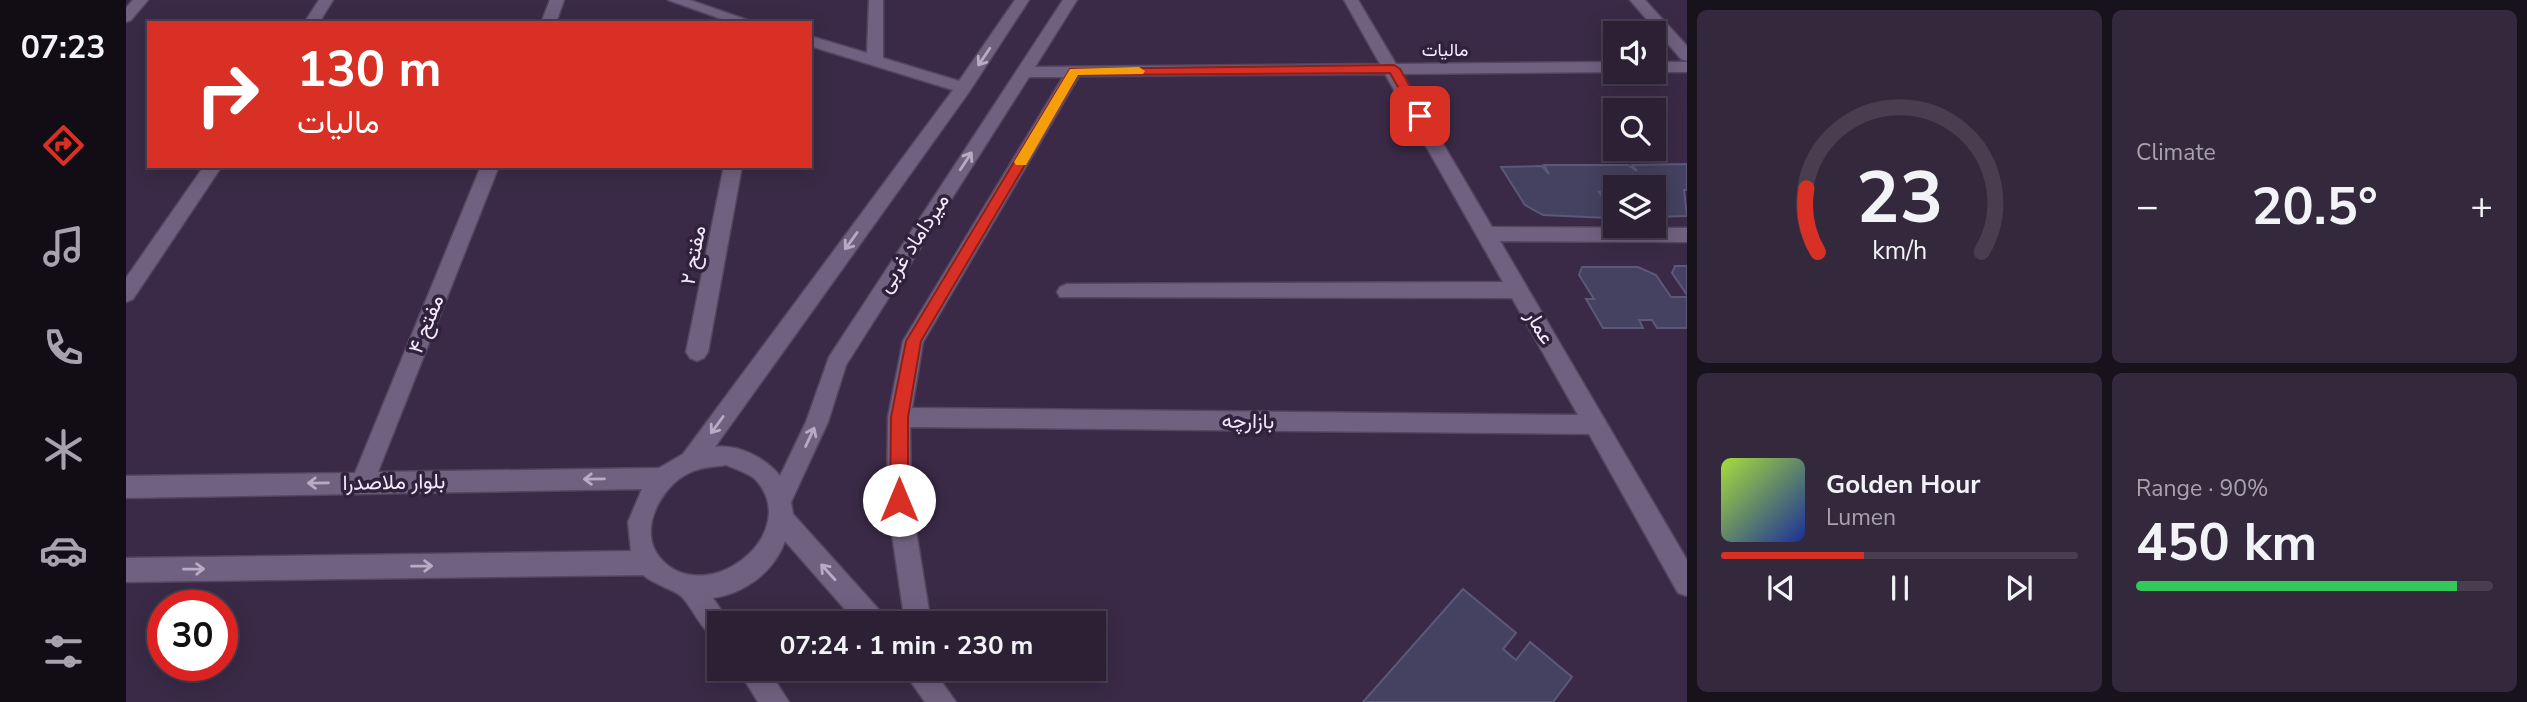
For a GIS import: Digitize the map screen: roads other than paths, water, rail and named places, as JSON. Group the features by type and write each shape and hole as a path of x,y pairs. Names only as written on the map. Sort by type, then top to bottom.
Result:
{"street":[{"path":"126,17 141,0"},
{"path":"312,21 326,0"},
{"path":"549,21 557,0"},
{"path":"875,61 876,0"},
{"path":"782,509 775,543 761,563 740,578 715,587 690,587 659,575 649,563 640,542 639,519 647,497 662,478 691,460 963,88 1022,0"},
{"name":"میرداماد غربی","path":"782,509 817,422 836,363 1070,0"},
{"name":"عمار","path":"1351,0 1394,69 1687,584"},
{"path":"1637,0 1687,56"},
{"path":"684,1 743,21"},
{"path":"812,42 963,88"},
{"path":"1666,67 1687,67"},
{"name":"مالیات","path":"1023,72 1603,68"},
{"path":"916,611 899,500 900,417 914,341 1074,72"},
{"path":"126,293 212,168"},
{"name":"مفتح ۴","path":"363,482 489,168"},
{"name":"مفتح ۲","path":"697,352 733,168"},
{"path":"1487,234 1687,235"},
{"path":"1067,292 1518,290"},
{"name":"بازارچه","path":"900,417 1597,425"},
{"path":"691,460 727,455 746,460 762,469 774,482 782,509 864,611"},
{"name":"بلوار ملاصدرا","path":"126,487 662,478"},
{"path":"126,570 649,563"},
{"path":"690,587 707,611"},
{"path":"760,681 775,702"}]}
